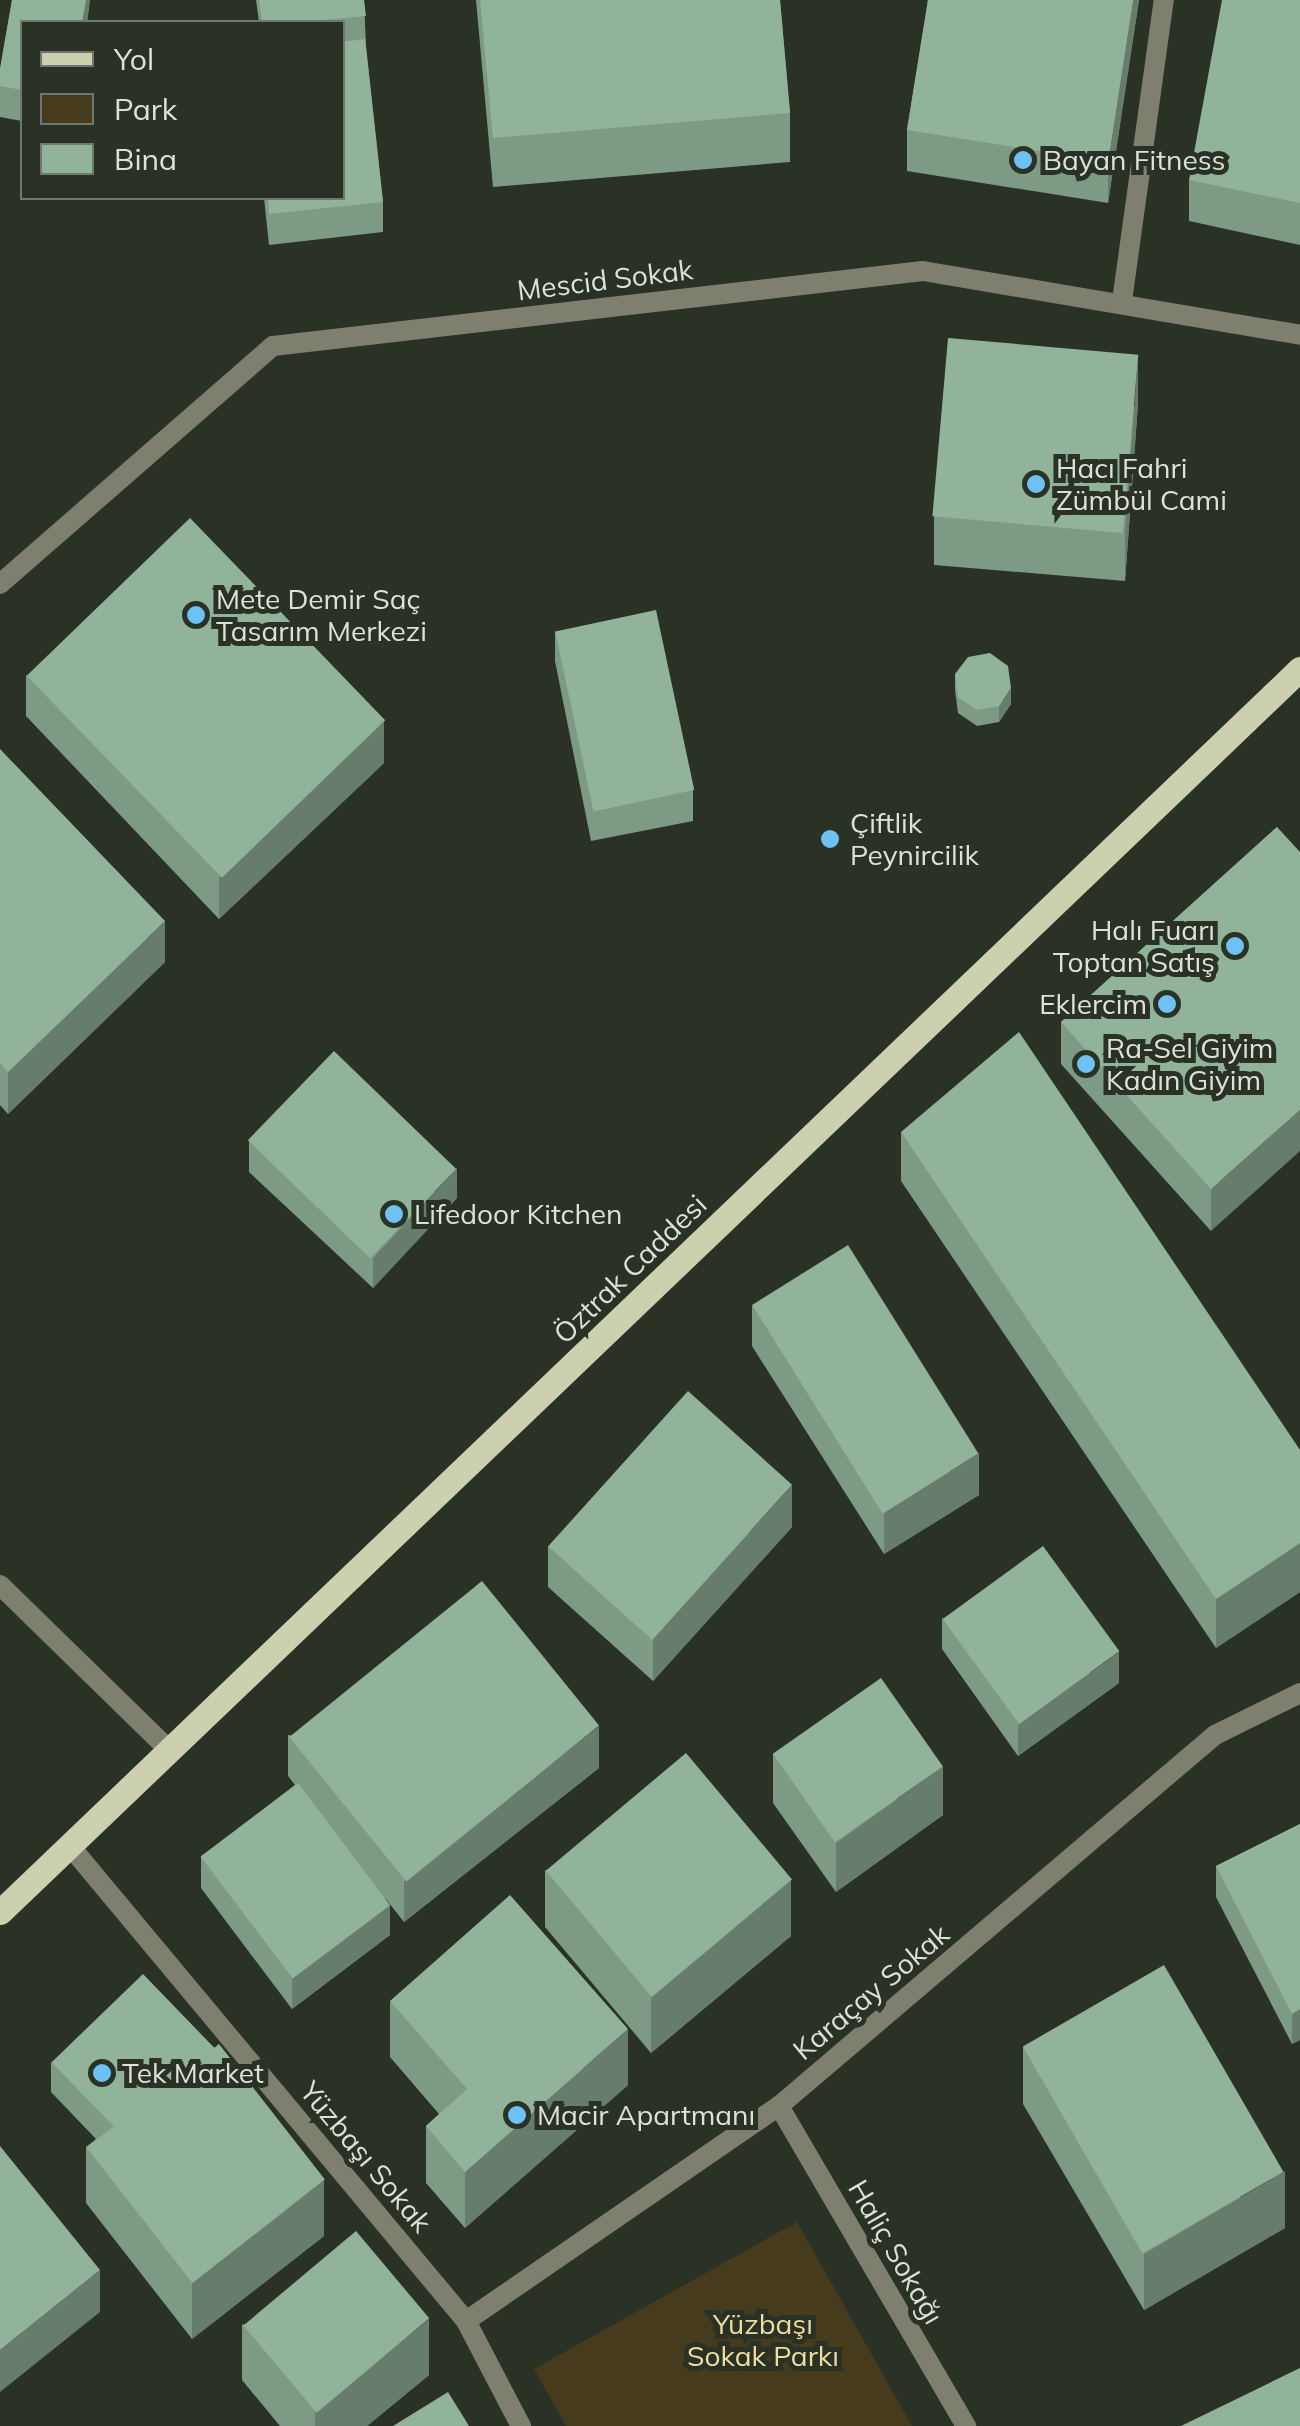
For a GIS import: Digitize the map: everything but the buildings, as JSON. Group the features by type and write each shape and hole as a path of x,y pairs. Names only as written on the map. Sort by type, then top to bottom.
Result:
{"main road":[{"name":"Öztrak Caddesi","path":"0,1912 1300,670"}],"street":[{"path":"1122,302 1164,0"},
{"name":"Mescid Sokak","path":"0,584 273,346 923,271 1300,335"},
{"path":"0,1586 170,1751"},
{"name":"Karaçay Sokak","path":"466,2321 779,2106 1215,1735 1300,1692"},
{"name":"Yüzbaşı Sokak","path":"70,1846 466,2321 521,2426"},
{"name":"Haliç Sokağı","path":"779,2106 966,2426"}],"green space":[{"name":"Yüzbaşı Sokak Parkı","path":"797,2222 912,2426 566,2426 534,2369"}],"place":[{"name":"Bayan Fitness","path":"1023,160"},
{"name":"Hacı Fahri Zümbül Cami","path":"1036,484"},
{"name":"Mete Demir Saç Tasarım Merkezi","path":"196,615"},
{"name":"Çiftlik Peynircilik","path":"830,839"},
{"name":"Halı Fuarı Toptan Satış","path":"1235,946"},
{"name":"Eklercim","path":"1167,1004"},
{"name":"Ra-Sel Giyim Kadın Giyim","path":"1086,1064"},
{"name":"Lifedoor Kitchen","path":"394,1214"},
{"name":"Tek Market","path":"102,2073"},
{"name":"Macir Apartmanı","path":"517,2115"}]}
